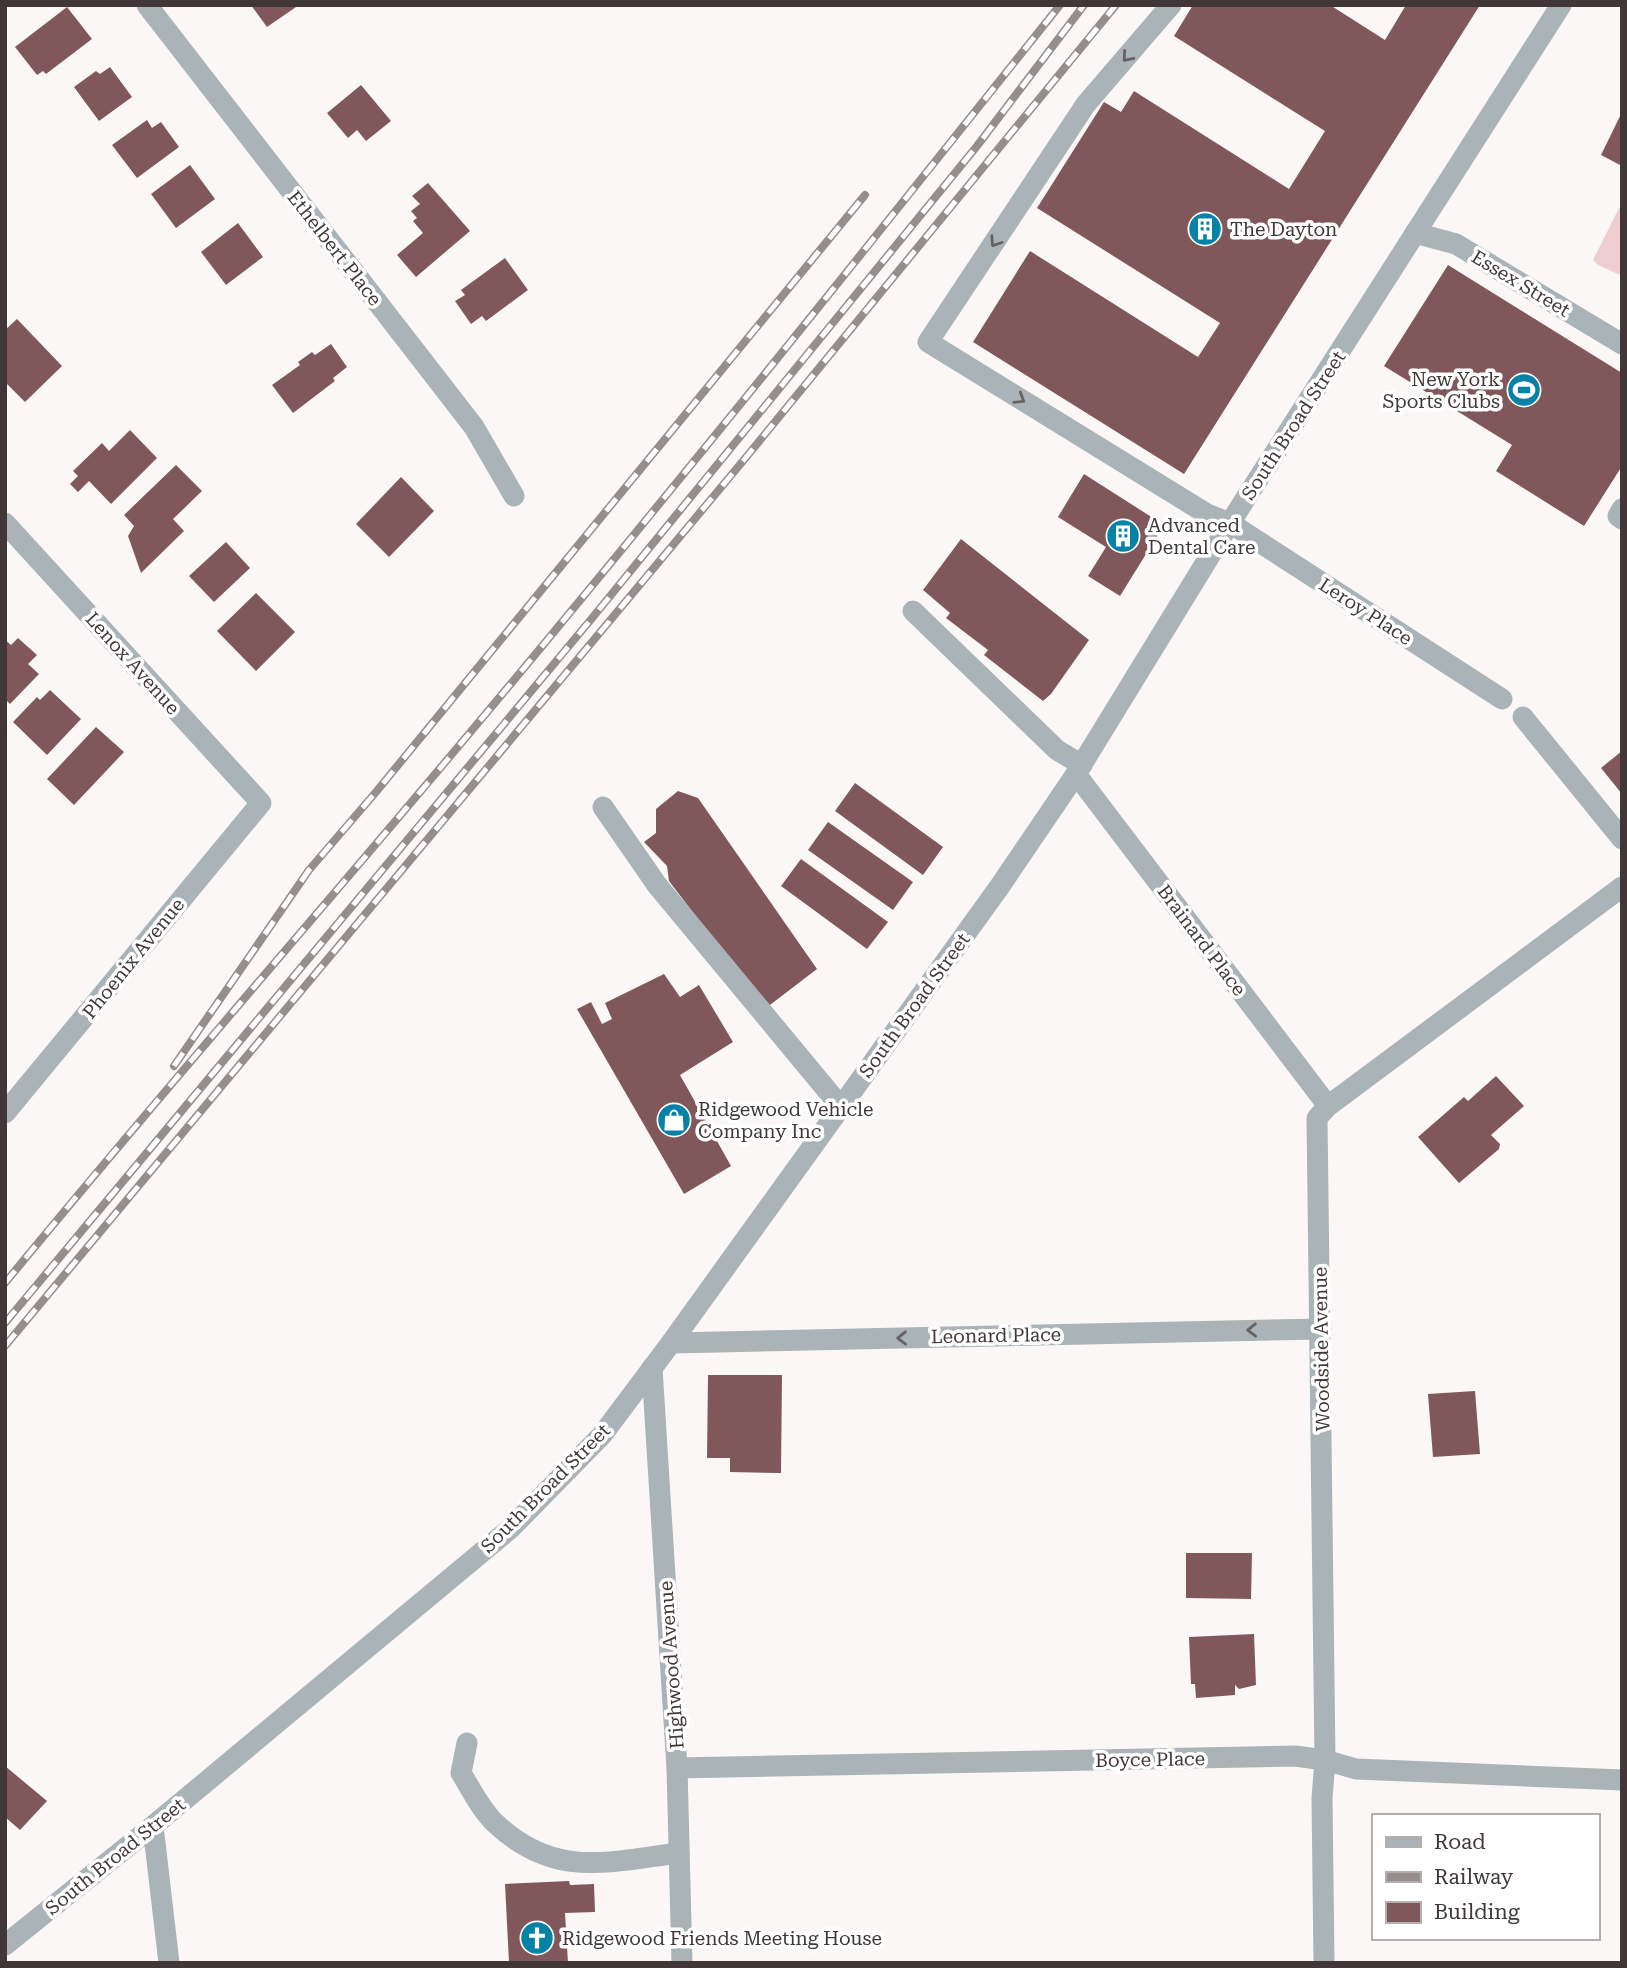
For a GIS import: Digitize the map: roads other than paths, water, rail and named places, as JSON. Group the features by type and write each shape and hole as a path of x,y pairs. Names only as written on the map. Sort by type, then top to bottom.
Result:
{"street":[{"name":"Ethelbert Place","path":"148,5 474,427 514,496"},
{"name":"Leroy Place","path":"1171,5 1086,104 929,342 1207,514 1230,523 1502,699"},
{"name":"South Broad Street","path":"5,1945 153,1826 511,1528 602,1435 1000,886 1079,769 1230,523 1561,5"},
{"name":"Essex Street","path":"1415,233 1456,244 1622,344"},
{"path":"1622,509 1618,516 1622,519"},
{"name":"Lenox Avenue","path":"5,523 261,803"},
{"name":"Brainard Place","path":"913,611 1079,769 1328,1106"},
{"path":"1523,717 1622,839"},
{"name":"Phoenix Avenue","path":"8,1105 261,803"},
{"path":"603,807 657,885 841,1107"},
{"path":"1328,1106 1622,887"},
{"name":"Woodside Avenue","path":"1324,1963 1322,1798 1325,1760 1317,1118 1328,1106"},
{"name":"Leonard Place","path":"671,1343 1321,1329"},
{"name":"Highwood Avenue","path":"652,1368 677,1769 682,1963"},
{"path":"467,1743 461,1773 493,1821 529,1849 575,1863 614,1863 679,1853"},
{"name":"Boyce Place","path":"677,1769 1295,1756 1325,1760 1356,1769 1622,1780"},
{"path":"153,1826 169,1963"}],"railway":[{"path":"5,1283 552,634 1060,5"},
{"path":"5,1323 593,617 977,146 1084,5"},
{"path":"5,1346 743,461 1116,5"},
{"path":"174,1066 309,870 376,792 865,195"}],"place":[{"name":"The Dayton","path":"1205,229"},
{"name":"New York Sports Clubs","path":"1524,390"},
{"name":"Advanced Dental Care","path":"1123,536"},
{"name":"Ridgewood Vehicle Company Inc","path":"674,1120"},
{"name":"Ridgewood Friends Meeting House","path":"537,1938"}]}
